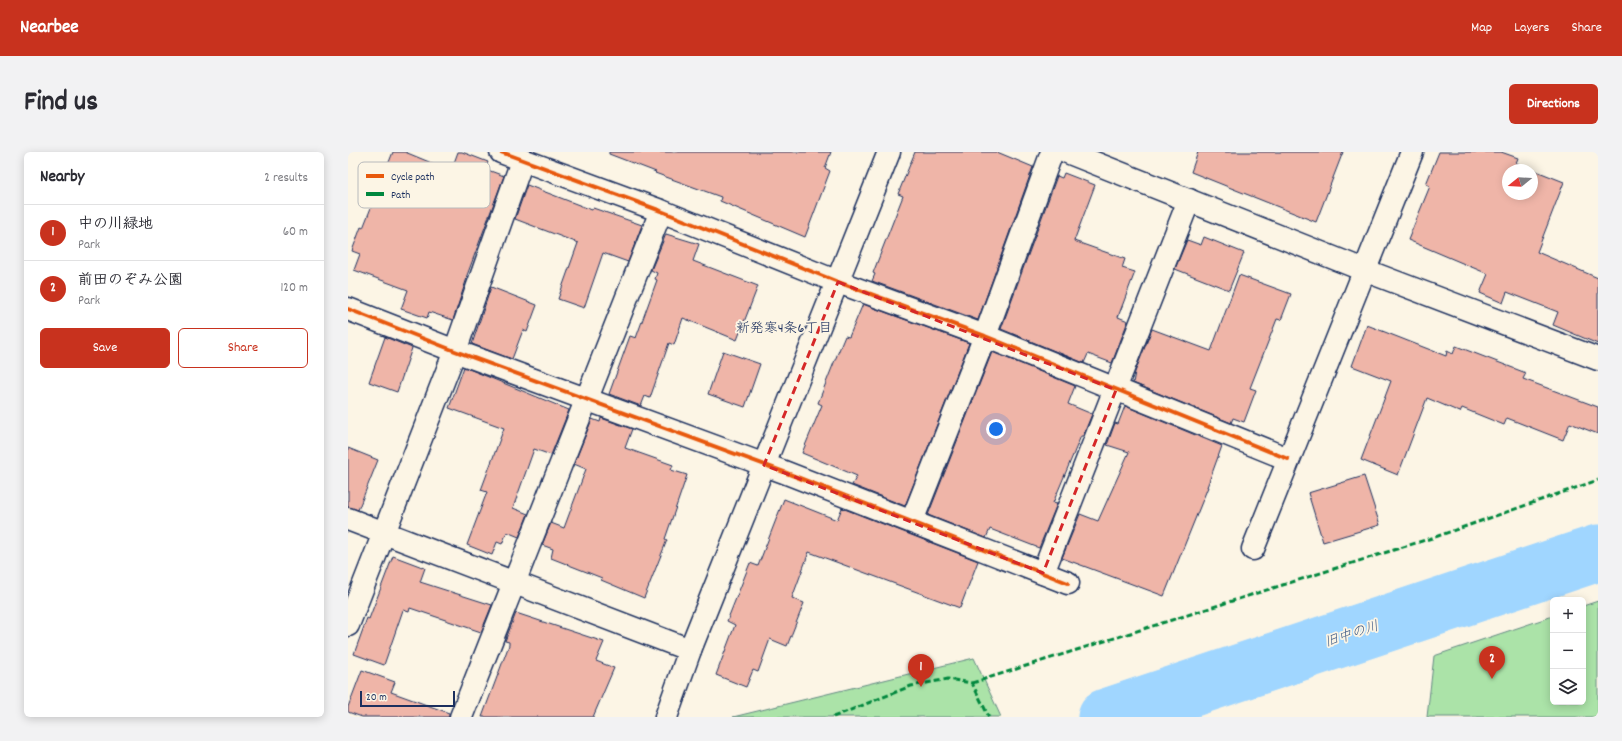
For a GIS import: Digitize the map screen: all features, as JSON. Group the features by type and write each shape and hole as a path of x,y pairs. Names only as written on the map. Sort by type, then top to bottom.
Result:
{"street":[{"path":"501,152 661,211 838,282 985,336 1288,459"},
{"path":"666,717 690,650 889,152"},
{"path":"912,521 985,336 1052,152"},
{"path":"1067,152 1364,270 1598,359"},
{"path":"1253,549 1412,152"},
{"path":"348,625 455,351 522,160"},
{"path":"1043,573 1116,390 1188,200"},
{"path":"461,717 515,582 585,398 661,211"},
{"path":"348,310 912,521 1068,583"},
{"path":"348,519 690,650"}],"highlighted area":[{"path":"838,282 1116,390 1043,573 764,465"}],"green space":[{"path":"1598,601 1598,717 1427,717 1434,656 1550,617 1550,705 1586,705 1586,605"},
{"path":"974,658 1001,717 733,717"}],"building":[{"path":"393,152 405,152 429,162 389,162"},
{"path":"458,152 462,152 488,162 454,162"},
{"path":"609,152 831,152 825,168 830,171 805,237 720,201 721,197 655,173 656,172 609,154"},
{"path":"915,152 997,152 1033,167 978,320 872,281 875,274 873,273 903,196 898,194"},
{"path":"1198,152 1343,152 1316,222 1191,172"},
{"path":"1439,152 1501,152 1518,158 1516,163 1519,164 1502,164 1502,200 1538,200 1538,172 1564,182 1537,252 1598,278 1598,344 1553,325 1558,312 1507,292 1503,303 1480,293 1488,274 1408,240 1430,186 1426,184"},
{"path":"490,171 504,176 466,278 453,320 429,312 427,318 401,309 408,290 354,270 360,254 352,251 361,227 363,228 371,208 490,208"},
{"path":"1064,173 1095,185 1074,241 1125,259 1122,268 1135,272 1118,317 1128,321 1112,363 1088,354 1084,363 1001,329 1057,176 1062,178"},
{"path":"527,185 592,210 593,208 642,225 628,262 603,253 584,308 558,299 578,243 515,219"},
{"path":"666,234 699,244 693,261 758,286 737,340 683,318 674,345 669,343 650,398 645,396 641,406 609,394 630,336 636,338 657,280 655,279 657,273 651,270"},
{"path":"1204,237 1244,253 1229,290 1175,269 1187,240 1201,245"},
{"path":"1239,275 1291,294 1281,320 1277,319 1250,388 1256,390 1244,422 1233,418 1231,423 1133,383 1135,372 1152,329 1211,351"},
{"path":"491,287 537,305 527,332 523,330 512,359 472,344"},
{"path":"863,304 969,343 905,506 852,485 857,476 802,453 822,405 818,403 835,360 845,336 849,337"},
{"path":"1367,325 1446,356 1447,351 1453,354 1456,346 1526,373 1523,379 1598,407 1598,434 1570,423 1563,440 1507,418 1504,425 1462,408 1460,412 1427,398 1398,475 1361,460 1391,381 1352,366"},
{"path":"385,337 412,348 397,392 369,382"},
{"path":"723,351 760,364 745,407 708,394"},
{"path":"992,352 1075,386 1068,404 1092,414 1083,436 1081,436 1053,503 1057,504 1039,548 990,529 986,538 928,515"},
{"path":"464,367 569,410 551,455 534,449 513,508 528,514 519,537 507,532 502,544 497,542 492,555 467,545 487,492 481,490 504,428 449,408"},
{"path":"1125,406 1222,446 1208,487 1164,596 1062,558 1080,514 1098,521 1129,452 1107,445 1115,423 1118,424"},
{"path":"601,418 632,429 625,448 673,465 671,470 687,475 665,539 667,540 644,598 601,580 602,578 551,558 553,549 542,545 551,523 564,528 586,469 574,464 592,419 600,422"},
{"path":"348,448 378,460 358,510 348,507"},
{"path":"1364,476 1380,525 1323,542 1308,493"},
{"path":"784,499 837,520 842,508 978,561 960,608 809,552 792,598 804,603 787,646 770,639 758,672 753,670 746,687 716,675 735,625 727,621 750,563 758,566"},
{"path":"393,556 425,568 420,582 492,605 481,632 410,608 409,612 403,610 384,665 354,654 367,618 369,619"},
{"path":"516,613 604,642 596,661 614,668 593,717 482,717 509,645 509,642 505,641"},
{"path":"362,670 395,682 391,692 449,713 449,717 362,717 348,712 348,707"}],"waterway":[{"name":"旧中の川","path":"1106,717 1598,553"}],"marked path":[{"path":"972,683 1438,536 1598,480"},
{"path":"833,717 911,686 948,679 972,683 989,717"}],"cycle path":[{"path":"501,152 661,211 838,282 985,336 1288,459"},
{"path":"348,309 455,351 784,472 1068,583"}],"place":[{"name":"前田のぞみ公園","path":"1492,679"},
{"name":"中の川緑地","path":"921,687"}],"district":[{"name":"新発寒4条6丁目","path":"784,329"}]}
